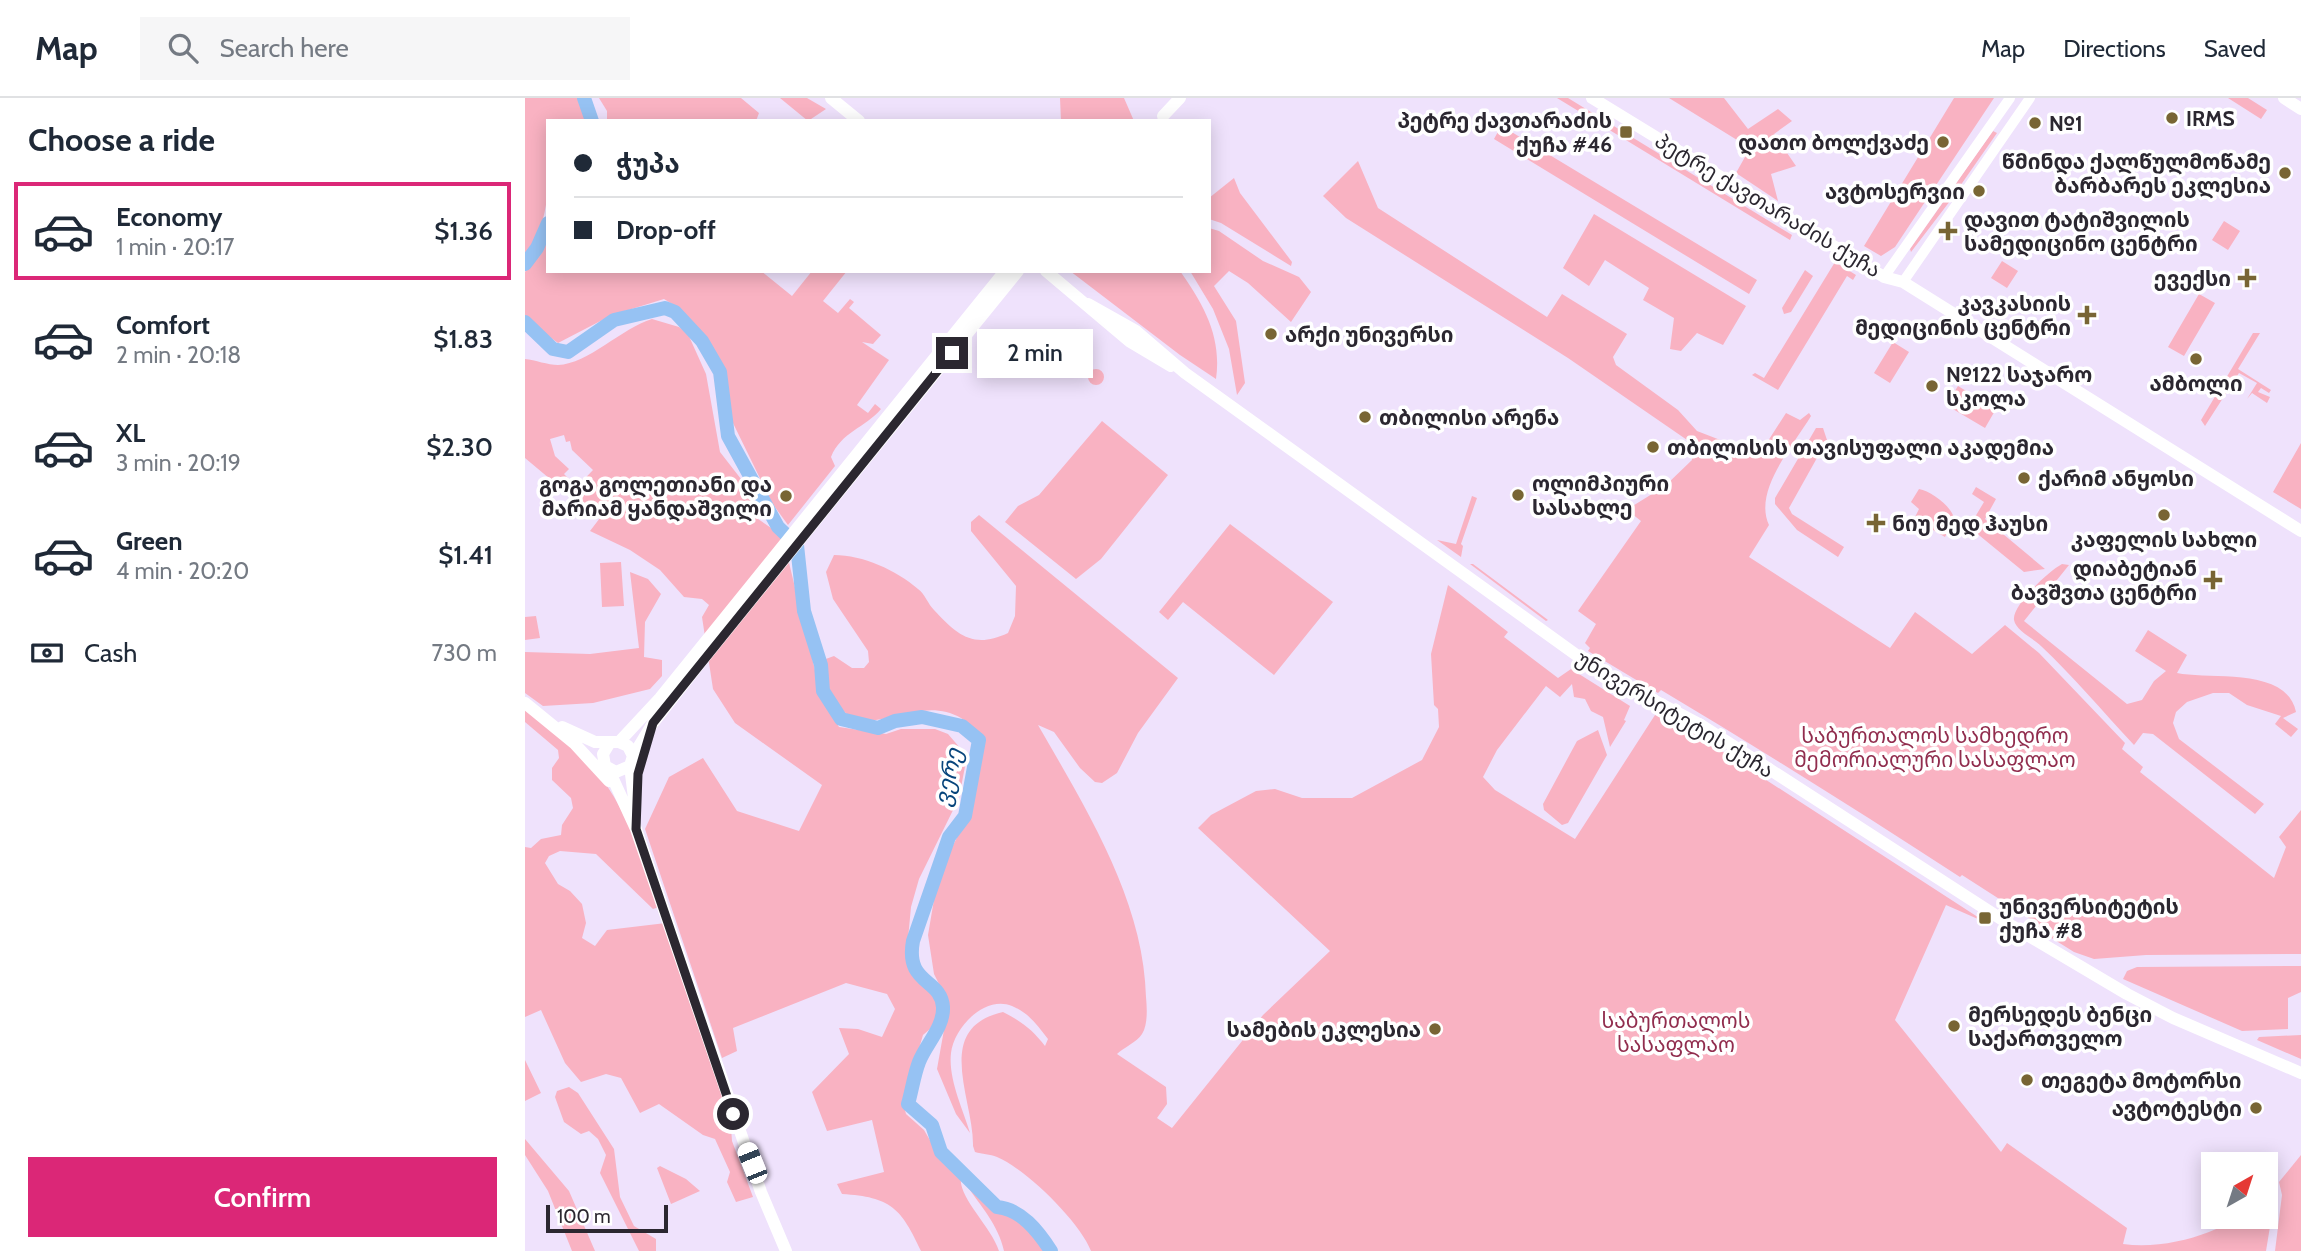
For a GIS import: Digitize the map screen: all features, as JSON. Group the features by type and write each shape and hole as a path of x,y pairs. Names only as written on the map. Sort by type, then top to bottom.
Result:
{"main road":[{"path":"831,98 857,119"},
{"path":"1163,116 1181,98"},
{"name":"პეტრე ქავთარაძის ქუჩა","path":"1592,98 1884,276 1903,282 2301,531"},
{"path":"2284,98 2301,109"},
{"path":"883,431 1003,273"},
{"path":"574,743 620,772 631,761 650,719 681,679 883,431 1016,273"},
{"name":"უნივერსიტეტის ქუჩა","path":"1049,273 1088,304 1136,331 1185,373 1600,672 1701,725 2012,926 2121,991 2173,1018 2301,1073"},
{"path":"525,703 574,743 632,810"},
{"path":"546,719 589,741 628,746 632,810 636,829 761,1192 786,1251"},
{"path":"569,730 590,735 609,735 650,719"},
{"path":"632,810 606,765 603,754 614,743 650,719"},
{"path":"632,810 650,719"}],"street":[{"path":"1884,276 2010,98"},
{"path":"1903,282 2030,98"},
{"path":"1906,246 1910,254 1920,256"}],"green space":[{"path":"525,98 580,98 587,119 546,119 546,202 535,241 525,256"},
{"path":"599,98 741,98 759,113 757,119 607,119 607,111"},
{"path":"780,98 807,98 826,109 811,119 806,119"},
{"path":"1060,98 1124,98 1133,119 1061,119"},
{"path":"1557,98 1568,98 1792,235 1790,240"},
{"path":"1669,98 1724,98 1748,129 1778,109 1792,121 1774,134 1796,166 1771,174 1778,201 1736,173 1750,148"},
{"path":"1954,98 1994,98 1895,247 1881,256 1864,246"},
{"path":"2228,98 2248,98 2267,110 2261,119"},
{"path":"1500,128 1508,133 1510,131 1757,280 1749,294 1494,139"},
{"path":"1993,131 1997,133 1951,199 1947,196"},
{"name":"საბურთალოს სამხედრო მემორიალური სასაფლაო","path":"1358,161 1378,208 1547,317 1562,294 1627,334 1613,357 1616,365 1678,410 1697,431 1759,455 1786,413 1800,420 1809,413 1811,416 1771,483 1765,512 1769,525 1749,557 1890,648 1915,612 1972,654 2005,625 2039,653 2125,743 2122,749 2143,767 2140,772 2274,878 2286,847 2279,837 2301,810 2301,954 2146,955 2094,959 2074,952 2034,927 2032,920 1812,782 1661,690 1658,693 1588,651 1590,648 1585,643 1596,624 1578,611 1641,521 1622,506 1625,503 1631,507 1665,486 1692,460 1690,442 1568,358 1346,218 1323,196"},
{"path":"1234,178 1240,193 1292,262 1291,266 1221,223 1211,220 1211,196"},
{"path":"1946,198 1950,201 1911,252 1910,249"},
{"path":"1594,214 1746,306 1723,345 1697,333 1681,351 1670,349 1674,318 1643,300 1649,288 1605,260 1589,286 1563,268"},
{"path":"2224,221 2240,231 2228,250 2212,240"},
{"path":"1211,229 1219,231 1263,261 1299,277 1311,292 1291,322 1248,283 1229,271 1214,286 1236,321 1245,383 1237,395 1229,349 1213,309 1191,273 1211,273"},
{"path":"546,240 546,273 763,273 792,296 810,273 845,273 823,301 838,313 850,299 854,302 849,308 881,335 873,344 862,342 889,360 857,405 868,413 875,404 881,409 835,449 831,457 835,466 788,525 772,503 732,421 724,375 707,341 677,307 664,299 612,315 558,343 525,319 525,272"},
{"path":"2002,261 2018,271 2007,288 1991,278"},
{"path":"1835,262 1856,275 1853,280 1847,276 1778,390 1752,375 1755,373 1764,378"},
{"path":"1805,270 1813,276 1791,312 1784,314 1782,308"},
{"path":"1073,273 1181,273 1204,309 1214,335 1216,379 1180,355"},
{"path":"2199,294 2215,303 2184,356 2168,347"},
{"path":"652,319 679,327 688,334 706,374 720,452 748,488 758,519 777,532 784,542 822,699 839,727 886,734 901,729 935,729 948,734 967,756 959,798 919,879 911,907 906,960 933,996 937,1015 933,1025 923,1035 903,1102 906,1114 924,1130 938,1154 961,1176 964,1193 999,1251 921,1251 907,1224 892,1208 872,1198 842,1194 837,1184 884,1172 872,1120 827,1131 812,1092 849,1054 839,1028 858,1029 882,1037 895,1009 887,994 846,983 733,1028 737,1051 722,1058 645,829 669,777 703,758 737,811 799,831 822,785 735,723 713,689 702,617 709,605 702,599 684,597 660,570 630,550 590,531 603,514 585,510 569,495 593,470 572,450 570,441 566,442 564,435 550,439 555,456 569,469 564,474 570,480 562,489 525,458 525,359 554,365 569,363"},
{"path":"2253,333 2260,333 2238,369 2271,390 2269,393 2261,388 2258,392 2270,397 2267,403 2252,393 2247,399 2257,383 2239,373 2205,426 2201,420"},
{"path":"1893,342 1909,352 1890,383 1874,373"},
{"path":"1096,369 1102,371 1102,383 1096,385 1090,383 1088,377 1090,371"},
{"path":"1958,386 1996,409 1985,428 1946,405"},
{"path":"1102,421 1168,475 1101,559 1076,579 1005,522 1018,506 1039,495"},
{"path":"1816,428 1823,428 1827,440 1789,508 1792,514 1844,547 1838,557 1797,530 1775,504 1775,498"},
{"path":"2301,443 2301,509 2273,492"},
{"path":"1976,487 1996,499 1985,519 2045,569 2024,572 1969,527 1984,502 1972,494"},
{"path":"1919,489 1940,500 1952,513 1954,518 1945,537 1914,519 1919,509 1911,502"},
{"path":"1472,496 1477,498 1461,544 1461,557 1437,540 1456,544"},
{"name":"საბურთალოს სასაფლაო","path":"979,515 1178,678 1138,733 1117,773 1102,783 1095,782 1080,768 1054,732 1038,725 1109,855 1135,925 1143,961 1147,1016 1140,1037 1117,1054 1166,1087 1167,1104 1157,1118 1172,1128 1263,1015 1330,951 1198,828 1211,815 1256,791 1275,789 1302,798 1352,798 1422,760 1439,727 1438,709 1434,705 1431,654 1448,585 1508,632 1504,637 1558,678 1571,669 1630,706 1624,720 1626,721 1610,747 1603,717 1591,711 1585,699 1574,697 1572,684 1560,697 1546,686 1497,750 1483,777 1495,790 1575,839 1655,715 1686,728 1987,923 1946,905 1895,1020 2001,1152 2007,1143 2127,1228 2123,1244 2156,1245 2189,1239 2216,1229 2270,1229 2266,1251 1091,1251 1076,1226 1037,1184 1009,1163 975,1152 973,1146 962,1067 963,1049 969,1033 981,1020 1003,1012 1026,1026 1045,1046 1048,1039 1037,1025 1012,1006 991,1005 972,1016 958,1033 951,1053 952,1073 970,1133 956,1114 937,1069 947,1013 944,994 934,974 928,935 938,876 967,817 977,784 983,742 964,720 943,711 924,711 872,720 856,719 842,710 830,692 823,660 834,656 852,668 864,668 869,662 868,651 833,599 826,572 834,555 868,561 900,576 920,591 951,627 967,637 985,640 1008,633 1015,616 1016,586 971,531 971,522"},
{"path":"1230,524 1333,602 1274,675 1183,602 1168,620 1159,612"},
{"path":"621,562 624,606 602,607 600,563"},
{"path":"1470,564 1473,564 1548,620 1546,621"},
{"path":"2062,564 2069,565 2024,621 2127,704 2142,700 2154,681 2166,671 2135,651 2148,630 2187,655 2177,673 2263,681 2278,687 2290,697 2296,712 2283,718 2298,729 2291,737 2275,724 2281,716 2247,705 2229,693 2213,693 2187,702 2176,712 2173,723 2179,739 2264,804 2255,814 2153,734 2143,733 2134,745 2077,682 2038,643 2018,628 2014,620 2019,606 2041,581"},
{"path":"630,572 648,579 661,594 645,622 644,657 662,660 662,676 650,689 593,703 543,706 525,693 525,652 590,654 639,648"},
{"path":"536,616 540,638 525,640 525,617"},
{"path":"525,708 581,756 609,789 627,821 659,907 653,909 596,854 560,851 549,856 545,863 558,884 570,891 582,904 586,923 582,938 595,946 607,930 666,923 730,1114 732,1141 753,1197 736,1202 727,1182 730,1172 715,1139 703,1135 659,1104 640,1113 621,1078 606,1074 581,1082 565,1063 541,1010 525,1017 525,847 531,848 541,839 561,835 562,825 573,808 571,798 552,780 552,768 559,758 558,750 525,722"},
{"path":"1598,730 1607,755 1568,823 1562,825 1544,810 1543,804 1577,741"},
{"path":"2301,966 2301,992 2288,998 2288,1029 2242,1031 2123,979 2127,971 2137,967"},
{"path":"2301,1035 2301,1059 2257,1040 2259,1037"},
{"path":"525,1060 541,1093 525,1101"},
{"path":"569,1087 578,1093 614,1149 620,1197 634,1226 656,1239 656,1251 639,1251 600,1173 606,1155 598,1139 589,1131 581,1134 564,1122 555,1097 557,1091"},
{"path":"525,1139 569,1191 595,1251 572,1251 548,1191 525,1155"},
{"path":"2301,1155 2301,1251 2275,1251 2282,1195 2279,1182"},
{"path":"660,1166 686,1179 700,1191 671,1204 657,1168"},
{"path":"968,1181 996,1211 1014,1215 1031,1230 1045,1251 1004,1251 993,1224 966,1184"}],"waterway":[{"name":"ვერე","path":"584,98 591,119"},
{"name":"ვერე","path":"525,264 537,248 546,228"},
{"name":"ვერე","path":"525,322 553,349 568,352 614,320 665,308 675,312 702,341 720,372 728,436 778,527 797,545 804,611 821,665 823,691 841,719 878,728 895,721 922,717 962,726 979,740 965,816 949,837 913,941 914,966 918,974 941,998 943,1014 919,1062 908,1104 932,1125 941,1152 997,1207 1014,1212 1028,1222 1051,1251"}],"place":[{"name":"IRMS","path":"2172,118"},
{"name":"№1","path":"2035,123"},
{"name":"პეტრე ქავთარაძის ქუჩა #46","path":"1626,132"},
{"name":"დათო ბოლქვაძე","path":"1943,142"},
{"name":"წმინდა ქალწულმოწამე ბარბარეს ეკლესია","path":"2285,173"},
{"name":"ავტოსერვიი","path":"1979,191"},
{"name":"დავით ტატიშვილის სამედიცინო ცენტრი","path":"1948,231"},
{"name":"ევექსი","path":"2247,278"},
{"name":"კავკასიის მედიცინის ცენტრი","path":"2087,315"},
{"name":"არქი უნივერსი","path":"1271,334"},
{"name":"ამბოლი","path":"2196,359"},
{"name":"№122 საჯარო სკოლა","path":"1932,386"},
{"name":"თბილისი არენა","path":"1365,417"},
{"name":"თბილისის თავისუფალი აკადემია","path":"1653,447"},
{"name":"ქარიმ ანყოსი","path":"2024,478"},
{"name":"ოლიმპიური სასახლე","path":"1518,495"},
{"name":"გოგა გოლეთიანი და მარიამ ყანდაშვილი","path":"786,496"},
{"name":"კაფელის სახლი","path":"2164,515"},
{"name":"ნიუ მედ ჰაუსი","path":"1876,523"},
{"name":"დიაბეტიან ბავშვთა ცენტრი","path":"2213,580"},
{"name":"უნივერსიტეტის ქუჩა #8","path":"1985,918"},
{"name":"მერსედეს ბენცი საქართველო","path":"1954,1026"},
{"name":"სამების ეკლესია","path":"1435,1029"},
{"name":"თეგეტა მოტორსი","path":"2027,1080"},
{"name":"ავტოტესტი","path":"2256,1108"}],"route":[{"path":"733,1114 636,829 638,774 646,741 653,723 704,658 952,353"}]}
